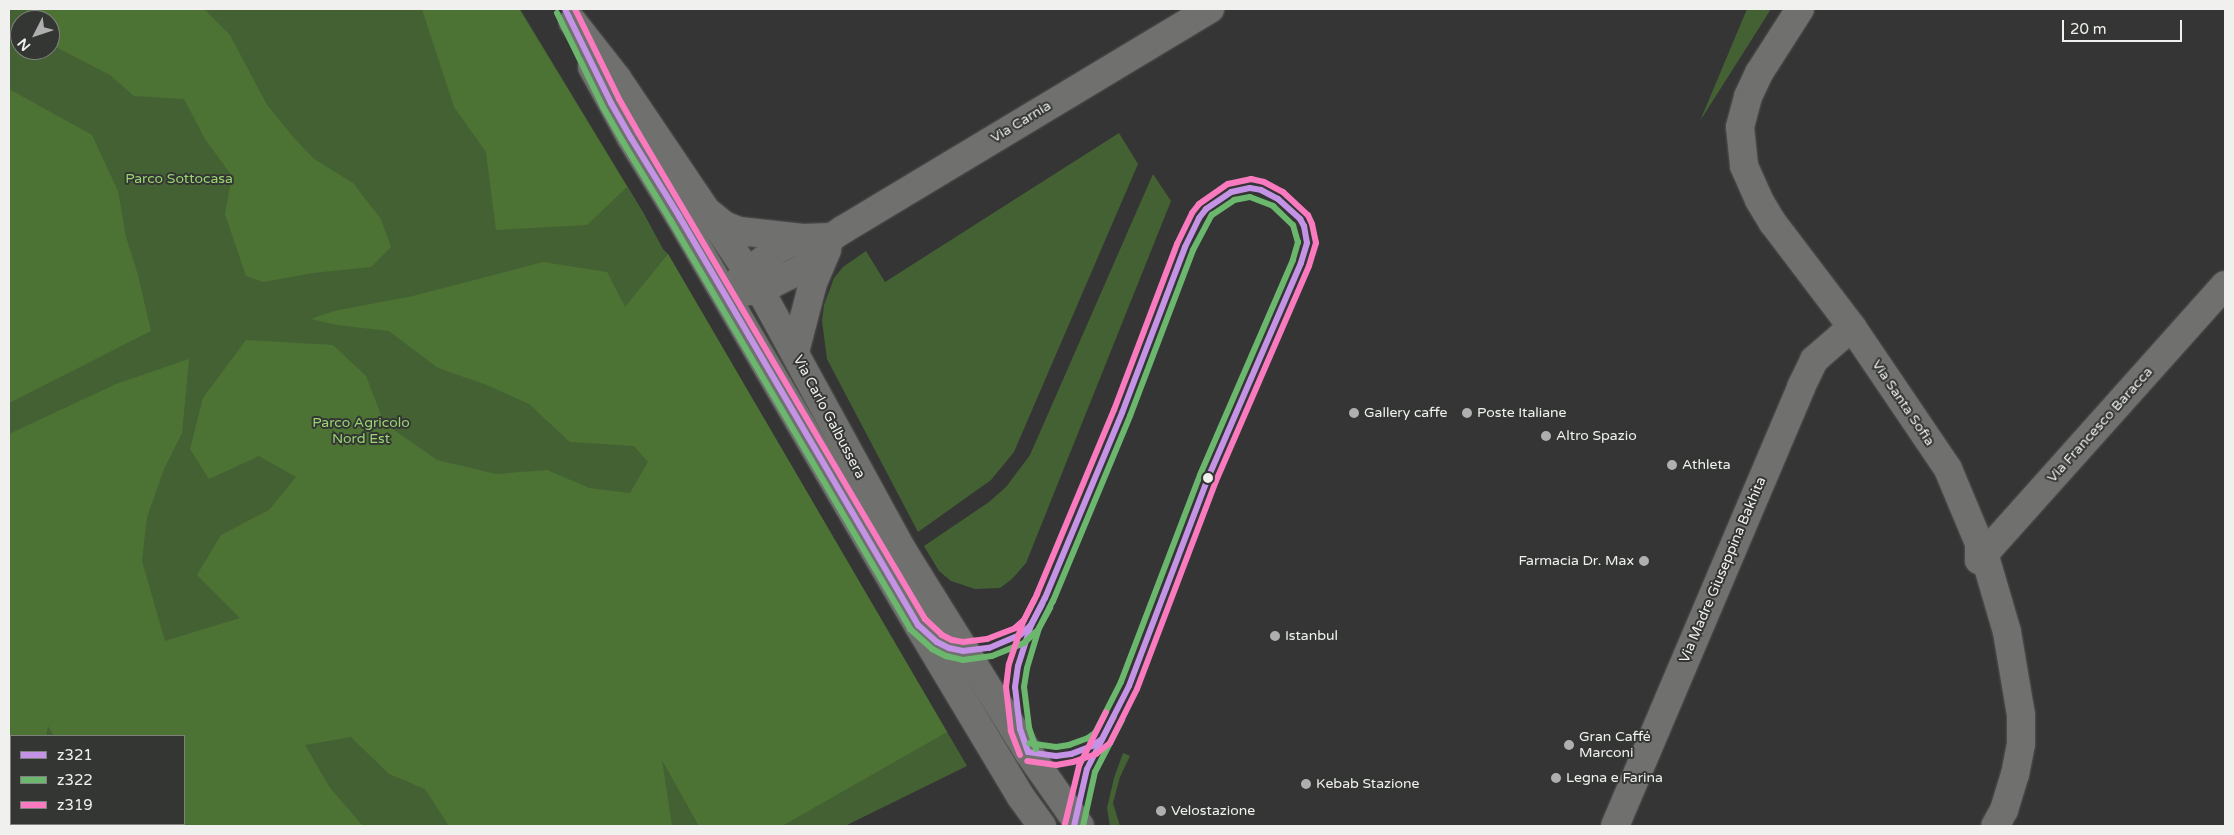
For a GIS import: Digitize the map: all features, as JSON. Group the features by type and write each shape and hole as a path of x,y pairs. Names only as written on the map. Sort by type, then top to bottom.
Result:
{"street":[{"name":"Via Carnia","path":"832,237 1210,9"},
{"name":"Via Santa Sofia","path":"1800,9 1759,73 1748,97 1740,127 1743,159 1749,181 1773,223 1852,327 1948,469 1979,543 1979,560 1986,560 2007,632 2021,715 2021,744 2015,774 2004,810 1995,826"},
{"name":"Via Carlo Galbussera","path":"569,15 618,78 754,280 902,551 1028,752 1078,823"},
{"name":"Via Carlo Galbussera","path":"569,15 611,103 918,625 1021,797 1042,826"},
{"path":"708,212 724,226 739,231 803,238 832,237"},
{"path":"725,294 754,280 806,267 820,254 832,237"},
{"path":"795,352 813,283 832,237"},
{"path":"754,280 780,248 803,238"},
{"name":"Via Francesco Baracca","path":"1979,560 2224,291"},
{"name":"Via Madre Giuseppina Bakhita","path":"1615,826 1801,387 1814,360 1852,327"}],"green space":[{"name":"Parco Agricolo Nord Est","path":"9,9 520,9 643,212 663,249 668,254 967,766 845,826 9,826"},
{"path":"204,9 230,35 267,105 314,159 353,183 381,219 391,247 371,267 313,273 263,282 246,276 225,214 232,176 205,139 184,99 134,96 110,75 60,49 60,10 26,10"},
{"path":"422,9 519,9 627,187 587,225 496,230 486,152 454,107"},
{"path":"1747,9 1771,9 1700,121"},
{"path":"9,89 92,135 118,191 126,237 138,275 151,331 9,403"},
{"path":"1119,133 1138,164 1014,452 991,480 918,532 827,359 822,321 824,305 834,278 843,267 866,251 885,282"},
{"path":"1153,174 1171,201 1026,563 1012,579 1000,588 975,589 951,581 939,571 924,546 989,502 1006,487 1030,455"},
{"path":"668,254 947,732 782,826 699,826 662,760 672,826 449,826 425,789 389,774 351,737 305,745 330,788 363,826 83,826 185,825 185,735 53,735 48,726 46,735 10,735 9,784 9,434 116,384 189,359 182,433 164,469 147,517 142,561 165,641 240,618 197,575 221,535 269,510 296,477 259,456 209,479 190,449 203,398 246,340 333,345 366,376 384,423 437,460 496,474 547,470 589,488 630,493 648,462 634,446 570,442 529,404 487,385 438,368 389,331 337,325 311,319 334,311 413,296 543,262 607,272 625,307"},
{"path":"1123,753 1130,756 1120,777 1113,803 1120,826 1110,826 1107,808 1114,778"}],"transit line":[{"name":"z321","path":"565,9 611,103 631,138 679,216 918,625 937,642 949,648 963,651 989,648 1020,635 1031,625 1045,598 1122,413 1185,247 1199,218 1206,209 1231,192 1250,188 1261,190 1278,199 1300,219 1304,226 1307,243 1301,263 1208,478 1129,686 1102,739 1092,746 1071,754 1056,756 1028,752"},
{"name":"z319","path":"575,9 619,99 639,134 925,619 942,635 952,640 963,642 987,639 1015,628 1024,620 1037,594 1114,410 1177,244 1192,213 1199,204 1228,184 1251,179 1264,182 1283,192 1308,215 1316,243 1309,266 1216,481 1137,689 1110,743 1096,754 1073,762 1056,765 1027,761"},
{"name":"z322","path":"557,13 603,107 623,142 910,629 932,649 946,656 963,660 992,656 1024,643 1038,630 1053,601 1130,416 1193,250 1212,215 1234,200 1250,197 1273,206 1293,225 1298,242 1293,260 1200,475 1121,682 1095,733 1088,738 1069,745 1056,747 1029,743"},
{"name":"z319","path":"1020,755 1011,731 1006,687 1009,664 1023,622 1034,600"},
{"name":"z321","path":"1028,752 1020,729 1015,687 1018,666 1031,625 1042,604"},
{"name":"z322","path":"1036,749 1029,727 1024,687 1027,668 1039,628 1050,608"},
{"name":"z319","path":"1065,824 1079,766 1106,712"},
{"name":"z321","path":"1074,826 1087,769 1114,716"},
{"name":"z322","path":"1083,826 1095,772 1122,720"}],"place":[{"name":"Gallery caffe","path":"1354,413"},
{"name":"Poste Italiane","path":"1467,413"},
{"name":"Altro Spazio","path":"1546,436"},
{"name":"Athleta","path":"1672,465"},
{"name":"Farmacia Dr. Max","path":"1644,561"},
{"name":"Istanbul","path":"1275,636"},
{"name":"Gran Caffé Marconi","path":"1569,745"},
{"name":"Legna e Farina","path":"1556,778"},
{"name":"Kebab Stazione","path":"1306,784"},
{"name":"Velostazione","path":"1161,811"}],"park label":[{"name":"Parco Sottocasa","path":"179,179"}]}
